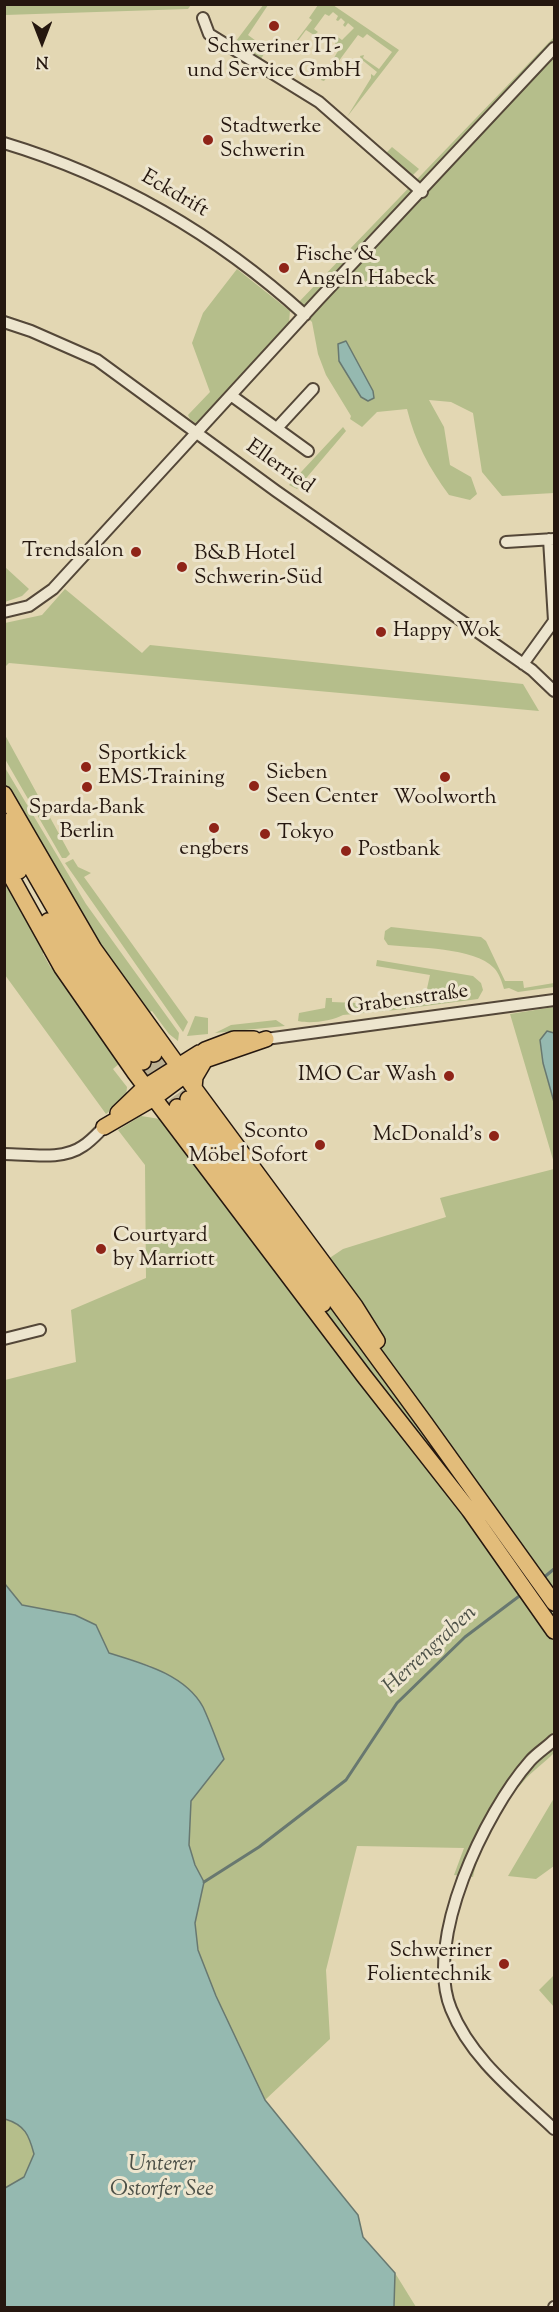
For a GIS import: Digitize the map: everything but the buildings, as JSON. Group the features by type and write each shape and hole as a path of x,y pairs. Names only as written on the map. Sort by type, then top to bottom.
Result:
{"highway":[{"path":"4,794 94,949 163,1083"},
{"path":"4,821 64,925 114,1000 163,1083"},
{"path":"4,845 54,932 240,1189 525,1576 547,1602 555,1630"},
{"path":"4,864 63,968 355,1306 462,1464 480,1512"},
{"path":"105,1127 202,1056 266,1039"},
{"path":"163,1083 195,1077 202,1056"}],"street":[{"path":"203,18 209,34 319,102 422,192"},
{"path":"4,612 29,606 53,590 305,315 555,48"},
{"name":"Eckdrift","path":"4,143 80,170 139,197 207,237 305,315"},
{"name":"Ellerried","path":"4,322 31,331 97,360 196,434 523,664 555,691"},
{"path":"277,428 313,389"},
{"path":"232,396 308,451"},
{"path":"506,542 552,539 554,621 523,664"},
{"name":"Grabenstraße","path":"266,1039 555,1000"},
{"path":"4,1154 57,1155 71,1152 85,1146 105,1127"},
{"path":"4,1340 40,1330"},
{"path":"555,1740 531,1760 496,1809 468,1863 444,1953 450,2007 477,2055 555,2129"}],"green space":[{"path":"264,4 268,5 248,35 267,49 261,59 236,41"},
{"path":"4,5 191,5 188,9 5,15"},
{"path":"318,5 333,5 399,50 347,117 371,78 371,74 374,76 377,72 360,56 364,55 363,58 379,69 392,52 367,34 363,38 358,35 324,81 321,80 338,51 333,37 335,35 342,40 354,28 348,23 345,27 343,25 345,22 341,18 336,20 338,16 333,12 329,16 325,14 314,29 318,32 314,35 306,30 288,54 312,20 309,18"},
{"path":"554,37 554,493 502,496 482,472 473,413 451,402 429,400 444,427 450,465 471,477 477,494 470,500 449,495 442,485 419,444 407,409 377,412 362,427 350,419 351,416 326,375 318,354 312,322 295,306"},
{"path":"392,147 419,169 412,176 386,153"},
{"path":"237,269 290,311 288,334 202,428 188,415 210,392 192,343 203,313"},
{"path":"343,427 346,431 297,489 289,485"},
{"path":"5,567 29,589 22,596 5,602"},
{"path":"65,589 142,653 150,645 523,684 539,711 9,663 5,667 5,623 42,615"},
{"path":"5,735 70,854 66,858 62,858 5,759"},
{"path":"4,766 86,904 179,1033 178,1041 169,1034 152,1011 148,1013 131,997 5,788"},
{"path":"73,859 78,867 91,873 84,877 188,1022 183,1032 65,863"},
{"path":"4,880 44,949 43,954 51,968 56,969 120,1063 113,1069 127,1087 126,1097 106,1114 5,975"},
{"path":"391,927 481,937 486,941 505,981 523,981 524,988 554,983 554,987 518,992 509,988 504,989 494,968 473,956 444,950 388,945 384,939 385,931"},
{"path":"377,960 473,976 481,983 483,990 478,999 410,1008 410,1005 424,1002 430,975 376,966"},
{"path":"326,998 332,998 332,1002 406,1005 406,1009 343,1015 321,1021 298,1021 299,1013 325,1008"},
{"path":"554,1007 554,1033 547,1031 540,1040 543,1063 554,1102 554,1163 510,1014"},
{"path":"195,1016 208,1018 208,1034 187,1036"},
{"path":"276,1020 285,1026 215,1033 231,1025"},
{"path":"141,1116 160,1119 288,1286 343,1249 446,1217 440,1198 554,1169 554,1753 515,1791 499,1814 486,1839 473,1877 454,1875 464,1848 357,1846 326,1970 330,2039 265,2100 222,2012 202,1963 195,1918 204,1882 195,1865 189,1845 191,1800 204,1782 151,1666 109,1653 96,1625 22,1605 5,1584 5,1380 76,1362 71,1310 146,1278 145,1165 118,1130"},
{"path":"554,1798 554,1866 536,1879 508,1876"},
{"path":"554,1975 554,2007 539,1990"},
{"path":"4,2119 17,2124 25,2132 34,2154 24,2177 5,2188"},
{"path":"395,2273 416,2307 394,2307"}],"water":[{"path":"346,341 373,391 374,398 368,401 361,397 339,361 338,344"},
{"path":"547,1031 554,1033 554,1102 543,1063 540,1040"},
{"name":"Unterer Ostorfer See","path":"5,1584 22,1605 75,1615 96,1625 109,1653 161,1671 174,1678 195,1696 203,1707 224,1759 191,1801 189,1845 195,1865 204,1882 195,1923 198,1950 216,1996 265,2100 358,2215 363,2237 395,2273 394,2307 5,2307 5,2188 24,2177 34,2154 30,2141 22,2128 5,2119"}],"waterway":[{"name":"Herrengraben","path":"542,1579 554,1569"},
{"name":"Herrengraben","path":"204,1882 259,1847 346,1780 397,1703 465,1637 522,1594"}],"tunnel":[{"path":"154,1054 188,1099"},
{"path":"143,1062 177,1107"}],"place":[{"name":"Schweriner IT- und Service GmbH","path":"274,26"},
{"name":"Stadtwerke Schwerin","path":"208,140"},
{"name":"Fische & Angeln Habeck","path":"284,268"},
{"name":"Trendsalon","path":"136,552"},
{"name":"B&B Hotel Schwerin-Süd","path":"182,567"},
{"name":"Happy Wok","path":"381,632"},
{"name":"Sportkick EMS-Training","path":"86,767"},
{"name":"Woolworth","path":"445,777"},
{"name":"Sieben Seen Center","path":"254,786"},
{"name":"Sparda-Bank Berlin","path":"87,787"},
{"name":"engbers","path":"214,828"},
{"name":"Tokyo","path":"265,834"},
{"name":"Postbank","path":"346,851"},
{"name":"IMO Car Wash","path":"449,1076"},
{"name":"McDonald's","path":"494,1136"},
{"name":"Sconto Möbel Sofort","path":"320,1145"},
{"name":"Courtyard by Marriott","path":"101,1249"},
{"name":"Schweriner Folientechnik","path":"504,1964"}]}
